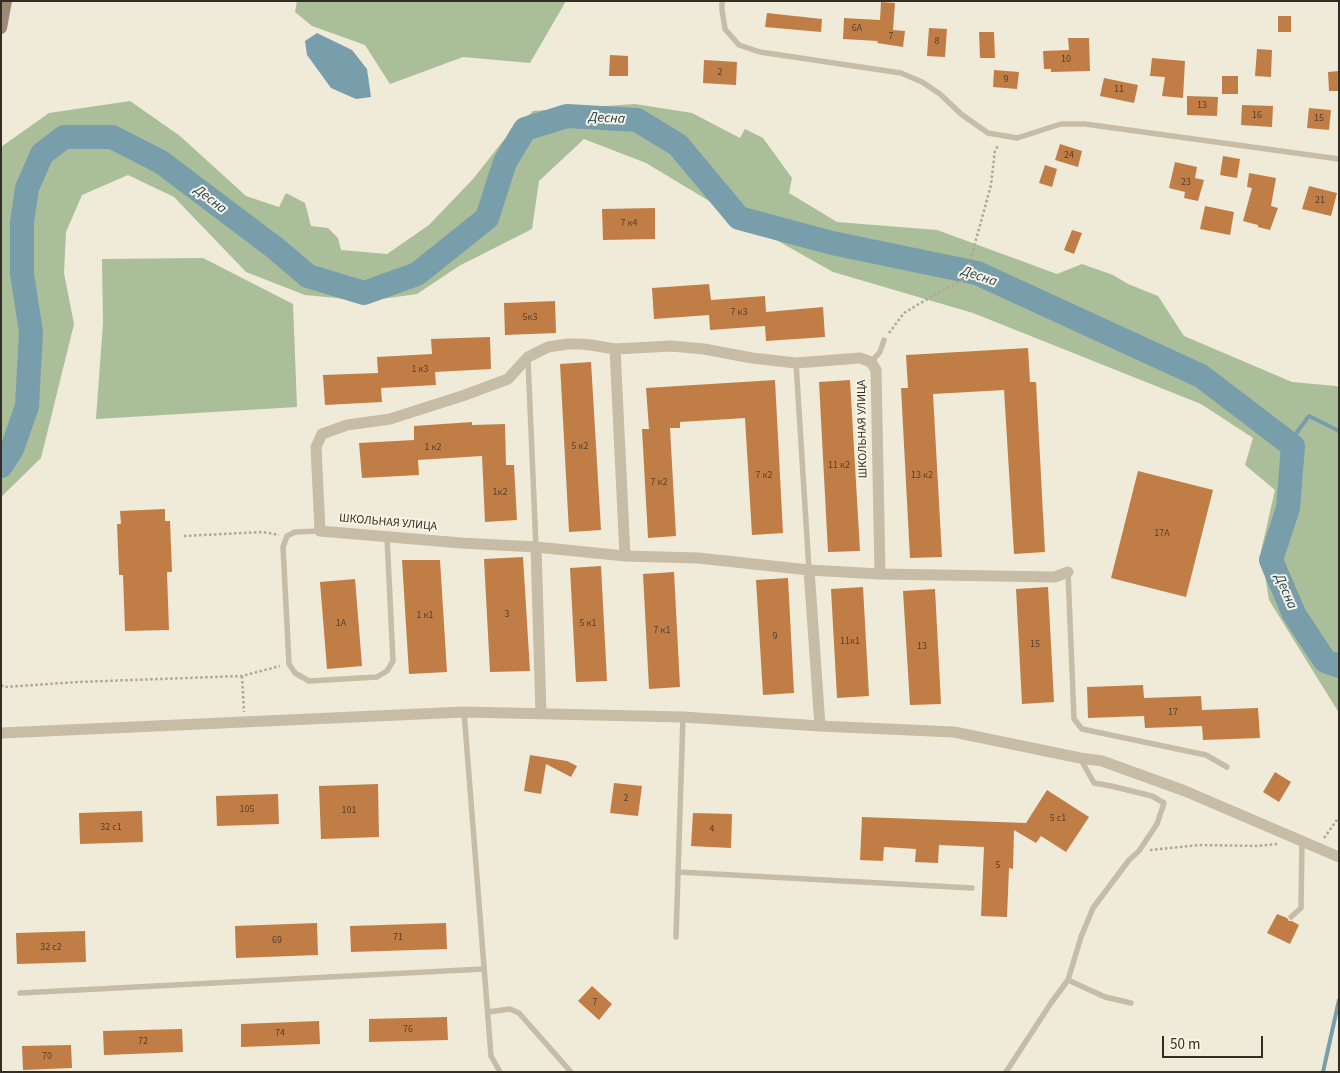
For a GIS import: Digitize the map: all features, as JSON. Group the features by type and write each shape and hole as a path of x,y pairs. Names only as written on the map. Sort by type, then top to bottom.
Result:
{"street":[{"path":"1,28 6,1"},
{"name":"ШКОЛЬНАЯ УЛИЦА","path":"880,574 876,370 871,362 860,358 796,363 671,346 615,349 568,344 548,347 528,357 508,379 390,420 347,425 322,434 316,447 320,530 625,556 698,558 809,570 880,574 1055,577 1068,572"},
{"path":"615,349 625,556"},
{"path":"536,547 541,713"},
{"path":"809,570 820,726"},
{"path":"1,733 464,712 683,717 954,732 1102,761 1185,791 1339,857"}],"lane":[{"path":"722,1 725,29 738,45 760,52 901,73 922,82 940,94 961,114 988,133 1017,138 1061,124 1085,124 1339,160"},
{"path":"871,362 880,352 884,340"},
{"path":"528,357 536,547"},
{"path":"796,363 809,570"},
{"path":"320,530 295,532 287,536 283,547 288,664 294,673 309,681 377,677 386,671 392,660 387,537"},
{"path":"1068,572 1074,719 1082,729 1206,755 1227,767"},
{"path":"464,712 491,1056 500,1072"},
{"path":"676,937 683,717"},
{"path":"1006,1072 1068,980 1081,937 1093,908 1158,824 1164,802 1152,796 1094,783 1080,758"},
{"path":"1291,916 1301,908 1298,840"},
{"path":"678,872 972,888"},
{"path":"20,993 484,969"},
{"path":"1068,980 1105,997 1131,1003"},
{"path":"488,1012 510,1009 519,1013 571,1072"}],"path":[{"path":"884,340 904,313 939,292 965,280 991,185 995,150 1004,136"},
{"path":"184,536 263,532 287,536"},
{"path":"1,685 242,676 288,664"},
{"path":"242,676 245,722"},
{"path":"1318,848 1331,826 1339,817"},
{"path":"1139,851 1167,850 1199,845 1258,846 1298,840"}],"green space":[{"path":"297,1 566,1 530,63 463,57 390,84 365,45 312,26 295,12"},
{"path":"130,101 180,136 246,196 279,207 286,193 305,203 311,226 328,228 338,238 341,250 387,254 429,225 473,179 503,141 533,111 635,104 692,113 740,138 745,129 763,138 792,178 789,193 837,222 937,230 1057,274 1082,264 1113,275 1128,284 1158,296 1184,336 1292,382 1339,387 1339,713 1269,600 1261,551 1275,490 1245,465 1253,438 1201,404 973,313 833,272 739,219 646,163 584,139 539,181 532,229 459,266 417,294 367,301 305,295 246,272 174,197 128,175 82,195 66,232 64,273 74,324 41,458 1,497 1,147 49,113"},
{"path":"203,258 293,304 297,407 96,419 103,323 102,259"}],"water":[{"path":"317,33 352,50 367,69 371,97 356,99 331,88 307,55 305,41"}],"building":[{"path":"881,2 895,3 893,30 905,31 903,47 877,43 878,41 843,39 844,18 880,20"},
{"path":"767,13 822,19 821,32 765,27"},
{"path":"1278,16 1291,16 1291,32 1278,32"},
{"path":"929,28 947,29 945,57 927,56"},
{"path":"979,32 994,32 995,58 980,58"},
{"path":"1068,38 1089,38 1090,71 1051,72 1051,69 1044,69 1043,51 1069,50"},
{"path":"1257,49 1272,50 1271,77 1255,76"},
{"path":"610,55 628,56 628,76 609,76"},
{"path":"1152,58 1185,61 1183,98 1162,96 1165,77 1150,76"},
{"path":"704,60 737,62 736,85 703,83"},
{"path":"994,70 1019,72 1017,89 993,87"},
{"path":"1339,71 1339,91 1329,91 1328,72"},
{"path":"1222,76 1238,76 1238,94 1222,94"},
{"path":"1104,78 1138,85 1134,103 1100,96"},
{"path":"1187,96 1218,97 1217,116 1187,115"},
{"path":"1242,105 1273,106 1272,127 1241,125"},
{"path":"1309,108 1331,110 1329,130 1307,128"},
{"path":"1060,144 1082,151 1078,167 1055,160"},
{"path":"1223,156 1240,159 1237,178 1220,175"},
{"path":"1175,162 1197,167 1195,178 1204,180 1198,201 1184,198 1185,192 1169,188"},
{"path":"1045,165 1057,169 1052,187 1039,183"},
{"path":"1249,173 1276,178 1271,206 1278,208 1270,230 1243,221 1252,188 1247,187"},
{"path":"1309,186 1337,193 1331,216 1302,209"},
{"path":"1205,206 1234,212 1230,235 1200,229"},
{"path":"655,208 655,239 603,240 602,209"},
{"path":"1072,230 1082,233 1074,254 1064,250"},
{"path":"709,284 711,300 765,296 766,312 823,307 825,337 766,341 765,326 710,330 709,315 654,319 652,288"},
{"path":"555,301 556,333 505,335 504,303"},
{"path":"490,337 491,369 435,372 436,385 381,388 382,402 325,405 323,375 378,373 377,357 432,354 431,339"},
{"path":"1028,348 1030,382 1036,382 1045,552 1014,554 1004,390 933,394 942,557 910,558 901,388 908,388 906,355"},
{"path":"591,362 601,530 569,532 560,364"},
{"path":"775,380 783,533 752,535 745,418 680,422 680,428 670,428 676,536 648,538 642,429 649,429 646,388"},
{"path":"850,380 860,551 828,552 819,382"},
{"path":"472,422 472,425 505,424 506,465 514,465 517,520 485,522 482,456 418,460 419,475 362,478 359,443 414,440 414,426"},
{"path":"1138,471 1213,490 1186,597 1111,578"},
{"path":"165,509 165,521 170,521 172,572 167,572 169,630 125,631 123,575 119,575 117,524 121,524 120,511"},
{"path":"523,557 530,671 490,672 484,559"},
{"path":"402,560 440,560 447,672 409,674"},
{"path":"601,566 607,681 576,682 570,568"},
{"path":"674,572 680,687 649,689 643,574"},
{"path":"788,578 794,693 763,695 756,580"},
{"path":"355,579 362,666 327,669 320,582"},
{"path":"863,587 869,696 837,698 831,589"},
{"path":"1048,587 1054,702 1022,704 1016,589"},
{"path":"935,589 941,704 910,705 903,591"},
{"path":"1143,685 1144,698 1201,696 1202,710 1258,708 1260,738 1203,740 1202,726 1145,728 1144,716 1088,718 1087,687"},
{"path":"530,755 567,761 577,766 571,777 546,764 541,794 524,791"},
{"path":"1275,772 1291,782 1279,802 1263,792"},
{"path":"614,783 642,786 638,816 610,813"},
{"path":"378,784 379,837 321,839 319,786"},
{"path":"1047,790 1089,817 1066,852 1041,836 1036,843 1014,830 1013,869 1009,868 1007,917 981,916 984,847 939,845 938,863 915,862 916,849 884,847 883,861 860,860 862,817 1026,823"},
{"path":"278,794 279,824 217,826 216,796"},
{"path":"142,811 143,842 80,844 79,813"},
{"path":"693,813 732,814 731,848 691,846"},
{"path":"1277,914 1299,925 1290,944 1267,933"},
{"path":"317,923 318,955 236,958 235,926"},
{"path":"446,923 447,949 351,952 350,926"},
{"path":"85,931 86,962 17,964 16,933"},
{"path":"592,986 612,1004 599,1020 578,1001"},
{"path":"447,1017 448,1040 369,1042 369,1019"},
{"path":"319,1021 320,1044 241,1047 241,1024"},
{"path":"182,1029 183,1052 104,1055 103,1031"},
{"path":"71,1045 72,1068 23,1070 22,1046"}],"waterway":[{"name":"Десна","path":"1,466 12,449 27,406 31,332 22,274 22,222 27,188 42,154 64,137 112,137 161,162 275,248 308,276 364,293 417,274 487,218 505,162 525,129 567,116 637,120 678,145 739,218 832,243 977,273 1201,376 1293,446 1288,508 1271,560 1294,614 1325,661 1339,666"},
{"path":"1289,443 1309,416 1339,431"},
{"path":"1323,1072 1339,1000"}]}
